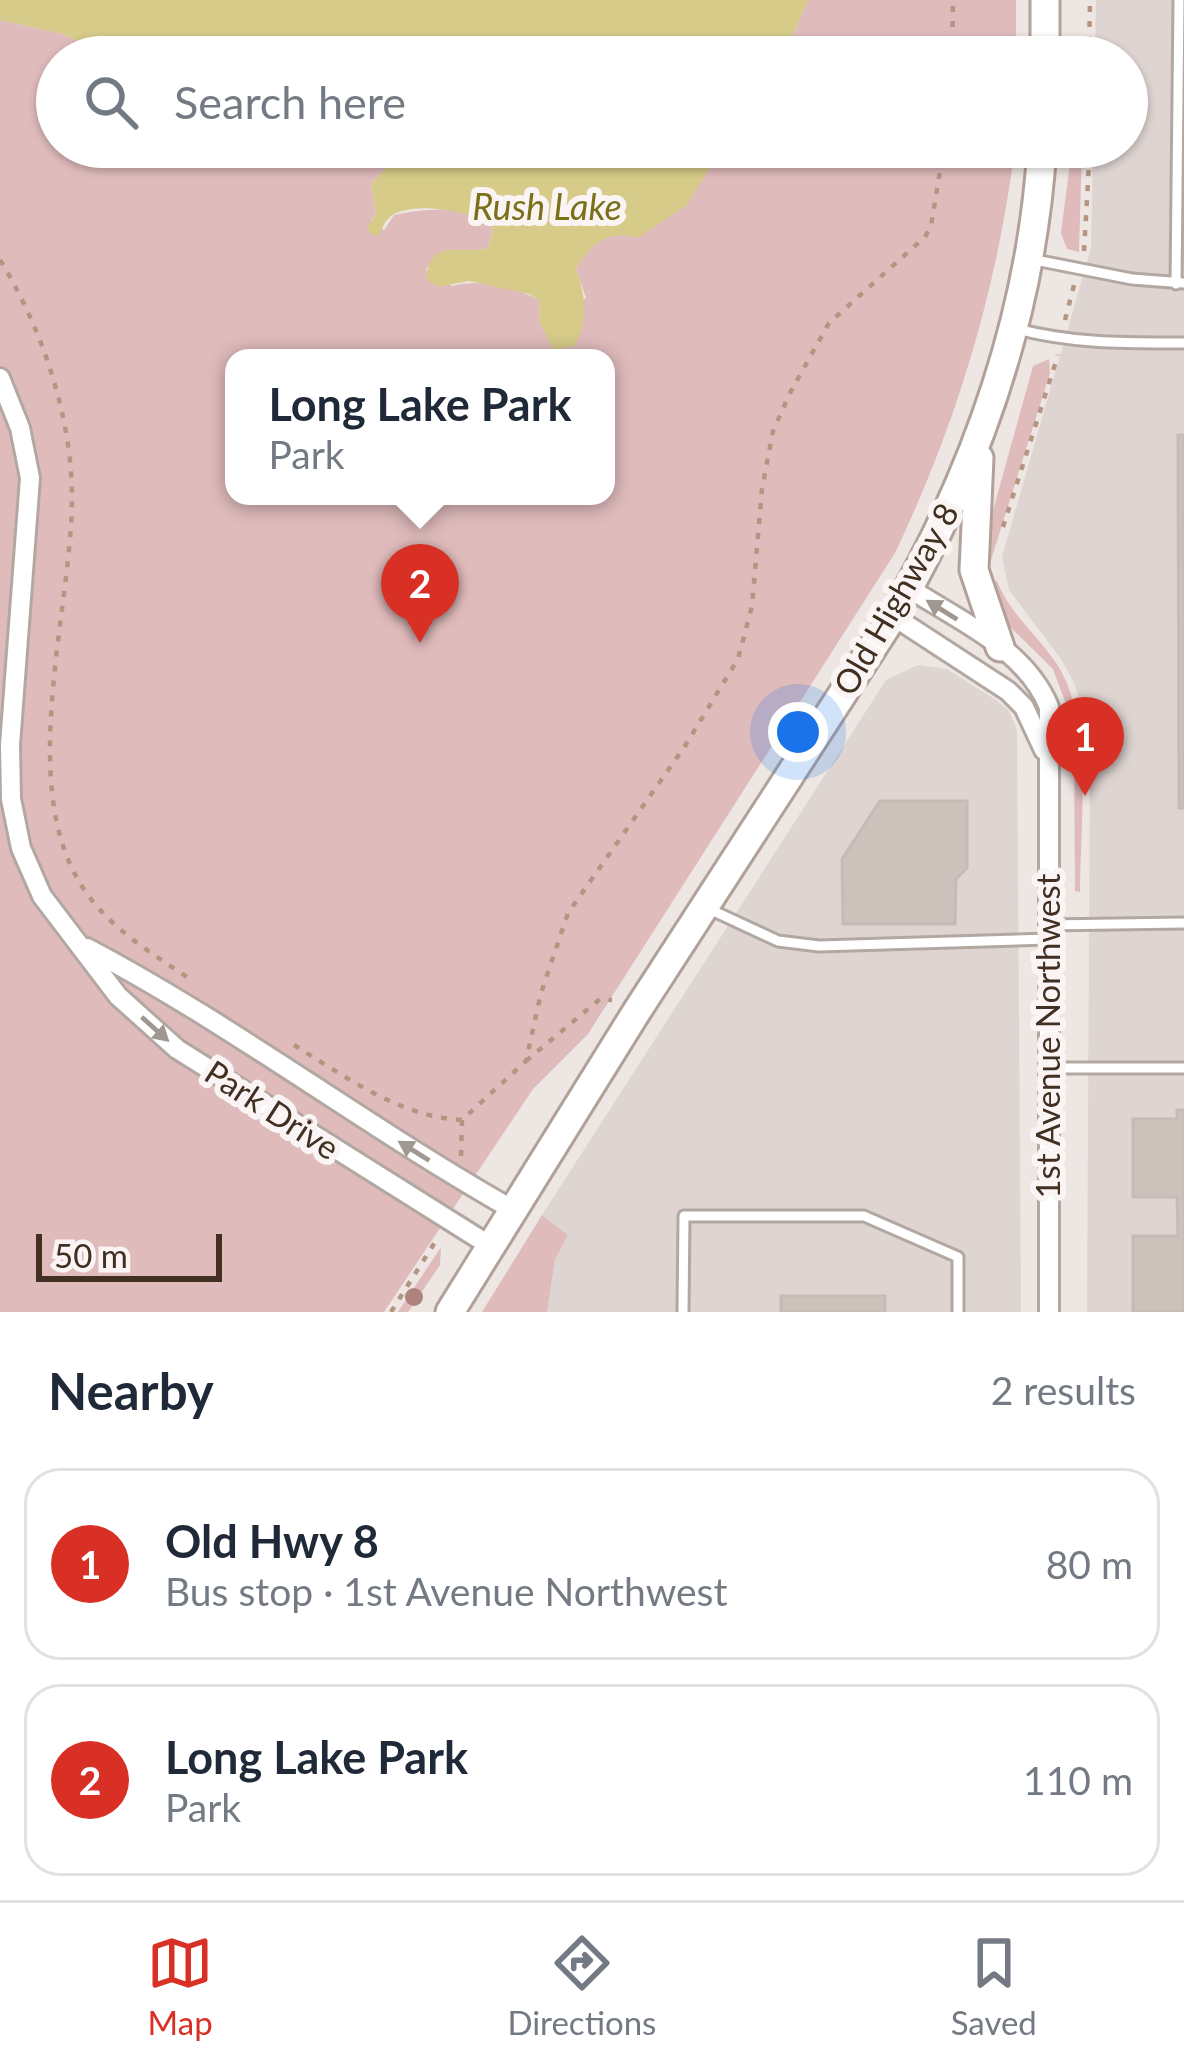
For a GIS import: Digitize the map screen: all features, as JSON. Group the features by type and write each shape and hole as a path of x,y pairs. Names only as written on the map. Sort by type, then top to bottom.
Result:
{"street":[{"path":"1045,0 1045,36"},
{"name":"Old Highway 8","path":"450,1312 909,588 994,399 1028,259 1039,168"},
{"name":"Park Drive","path":"0,378 20,428 30,478 10,799 29,869 56,919 118,995 177,1049 492,1247"},
{"path":"980,433 974,570 1000,647"},
{"name":"1st Avenue Northwest","path":"909,588 1023,665 1040,685 1048,706 1049,1312"},
{"name":"1st Avenue Northwest","path":"893,616 1008,691 1024,707 1048,760"},
{"name":"Park Drive","path":"77,943 131,971 515,1210"},
{"path":"199,1063 221,1029"},
{"path":"312,1137 334,1101"}],"lane":[{"path":"1028,259 1180,284 1179,0"},
{"path":"1013,328 1061,340 1117,345 1184,343"},
{"path":"707,908 778,940 818,946 1184,923"},
{"path":"1048,1068 1184,1068"},
{"path":"683,1312 684,1216 865,1216 958,1257 958,1312"}],"path":[{"path":"952,36 953,0"},
{"path":"1089,36 1090,0"},
{"path":"526,1061 545,979 568,913 686,746 738,659 752,606 761,489 773,431 791,392 829,322 925,237 941,168"},
{"path":"1083,251 1089,168"},
{"path":"0,260 32,326 53,385 71,470 68,570 50,754 50,786 61,840 75,875 103,914 196,984"},
{"path":"1065,323 1073,286"},
{"path":"999,541 1058,356"},
{"path":"460,1164 462,1120 526,1061 601,999 638,1011"},
{"path":"289,1042 368,1091 440,1119 462,1120"},
{"path":"391,1312 439,1236"}],"shaded area":[{"path":"808,0 1016,0 1016,36 792,36"},
{"path":"1096,0 1184,0 1184,1312 1087,1312 1090,755 1074,683 1009,590 1002,557 1091,248 1093,168 1148,168 1148,36 1095,36"},
{"path":"0,20 67,36 36,36 36,168 386,168 371,184 376,214 371,220 384,230 394,215 446,210 484,220 493,229 488,248 446,252 426,270 452,286 484,283 530,295 539,300 540,323 586,298 576,269 595,245 622,233 698,168 1012,168 972,355 937,455 895,553 588,1034 533,1089 384,1312 0,1312"},
{"path":"1069,168 1081,168 1079,252 1067,249 1061,233"},
{"path":"1049,359 1050,373 991,560 985,563 989,525 1033,366"},
{"path":"997,581 1010,606 1061,671 1071,694 1081,749 1080,892 1075,891 1074,750 1069,712 1053,669 1009,626 989,584"},
{"path":"918,665 947,669 996,700 1009,711 1017,730 1021,1312 547,1312 555,1260 568,1235 542,1215 886,680"},
{"path":"542,1215 568,1235 555,1260 547,1312 482,1312"},
{"path":"441,1247 440,1265 408,1312 398,1312"}],"water":[{"path":"0,0 808,0 792,36 67,36 0,20"},
{"name":"Rush Lake","path":"386,168 709,168 687,205 638,238 609,237 588,252 576,269 584,307 579,336 575,346 558,349 553,349 540,323 539,300 529,294 469,281 438,287 426,279 434,257 449,250 488,248 493,229 458,212 425,208 397,213 377,236 367,227 376,214 371,184"}],"building":[{"path":"1178,435 1184,435 1184,808 1179,808"},
{"path":"880,801 967,801 967,868 956,879 955,924 843,924 842,859"},
{"path":"1177,1110 1184,1110 1184,1312 1133,1312 1133,1236 1178,1236 1177,1197 1133,1197 1133,1119 1177,1119"},
{"path":"781,1296 885,1296 885,1312 781,1312"}],"place":[{"name":"Long Lake Park","path":"420,643"},
{"name":"Old Hwy 8","path":"1085,796"}]}
